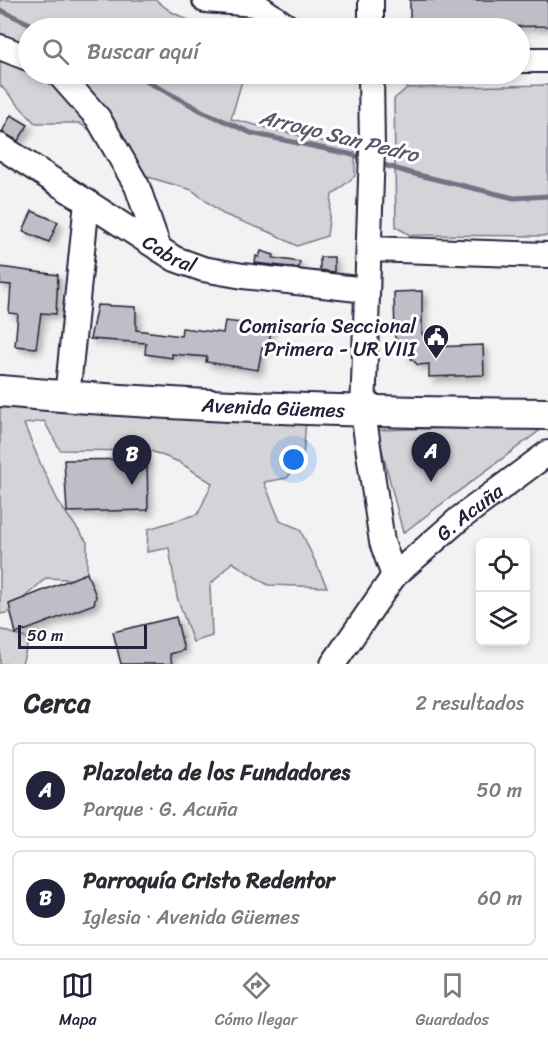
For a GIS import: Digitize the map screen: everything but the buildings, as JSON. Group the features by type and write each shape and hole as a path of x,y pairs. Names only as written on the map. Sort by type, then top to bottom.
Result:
{"main road":[{"name":"Avenida Güemes","path":"0,391 67,397 363,412 548,414"}],"street":[{"path":"205,0 255,2 276,18"},
{"path":"371,0 371,18"},
{"path":"0,47 18,54"},
{"path":"530,60 548,60"},
{"path":"69,84 98,118 137,186 159,249"},
{"path":"371,84 372,150 363,412 382,542 394,576"},
{"name":"Cabral","path":"0,146 175,259 203,269 243,276 366,290"},
{"path":"67,397 87,202"},
{"path":"369,249 548,255"},
{"name":"G. Acuña","path":"333,664 394,576 459,519 548,453"}],"shaded area":[{"path":"0,0 156,0 184,18 18,18 18,84 241,84 231,119 355,149 355,176 332,195 327,236 297,246 274,234 223,214 192,190 148,177 114,145 79,123 35,123 0,85"},
{"path":"548,85 548,236 410,235 396,227 394,99 407,88"},
{"path":"0,403 306,421 303,457 287,478 264,482 280,521 300,529 327,587 268,585 232,562 210,585 212,636 193,642 177,597 169,548 147,552 148,529 198,514 212,483 179,462 151,451 60,450 44,421 24,424 59,503 87,542 87,580 46,578 7,613 0,614"},
{"path":"531,426 539,431 403,533 377,430"},
{"path":"0,630 29,639 22,664 0,664"}],"waterway":[{"name":"Arroyo San Pedro","path":"0,10 18,18"},
{"name":"Arroyo San Pedro","path":"152,84 204,112 251,133 366,159"},
{"name":"Arroyo San Pedro","path":"378,163 514,198 548,196"}],"place":[{"name":"Comisaría Seccional Primera - UR VIII","path":"436,360"},
{"name":"Plazoleta de los Fundadores","path":"431,482"},
{"name":"Parroquía Cristo Redentor","path":"132,485"}]}
